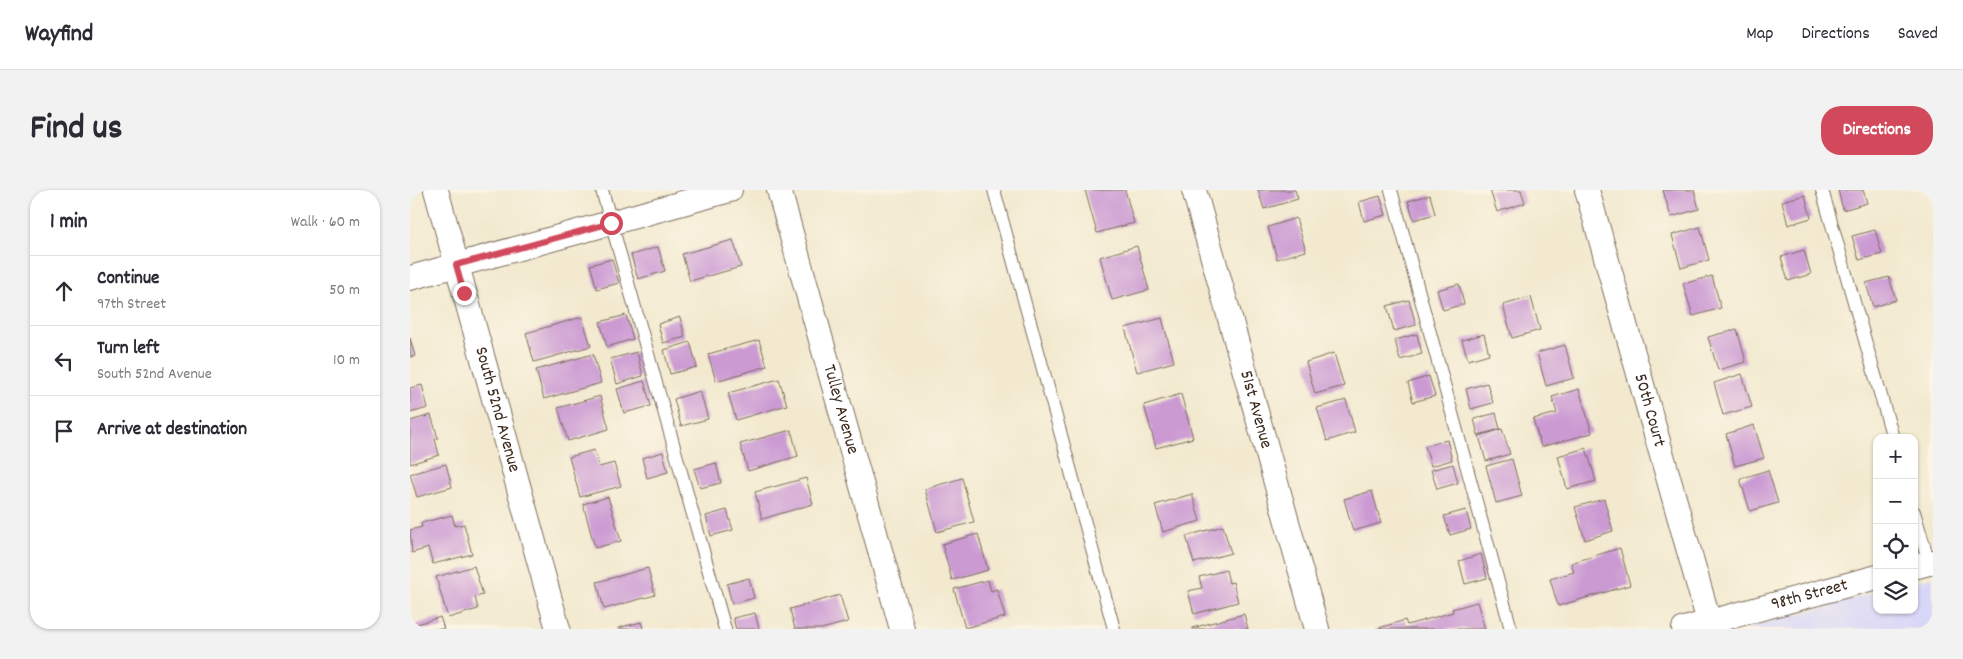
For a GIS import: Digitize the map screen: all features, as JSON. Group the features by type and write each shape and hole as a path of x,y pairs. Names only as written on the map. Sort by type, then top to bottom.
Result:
{"street":[{"name":"South 52nd Avenue","path":"436,190 558,629"},
{"path":"410,278 730,190"},
{"name":"Tulley Avenue","path":"779,190 902,629"},
{"name":"51st Avenue","path":"1194,190 1317,629"},
{"name":"50th Court","path":"1588,190 1710,625"},
{"name":"98th Street","path":"1684,629 1710,625 1873,578"}],"lane":[{"path":"602,190 725,629"},
{"path":"994,190 1114,629"},
{"path":"1391,190 1511,629"},
{"path":"1822,190 1892,434"},
{"path":"1917,524 1925,564"}],"shaded area":[{"path":"1933,577 1933,629 1744,629 1873,593 1873,614 1918,614 1918,581"}],"building":[{"path":"1085,190 1125,190 1134,223 1097,233"},
{"path":"1258,190 1295,190 1298,199 1264,209"},
{"path":"1490,190 1521,190 1525,203 1497,212"},
{"path":"1663,190 1694,190 1699,209 1671,217"},
{"path":"1838,190 1863,190 1867,203 1843,210"},
{"path":"1430,195 1435,214 1414,220 1408,201"},
{"path":"1805,195 1811,218 1788,225 1782,201"},
{"path":"1380,196 1386,215 1364,221 1359,202"},
{"path":"1296,218 1306,251 1277,259 1268,227"},
{"path":"1700,227 1709,260 1681,268 1672,235"},
{"path":"1875,230 1882,254 1859,260 1852,236"},
{"path":"733,240 741,267 690,281 682,254"},
{"path":"1137,246 1149,290 1112,300 1100,257"},
{"path":"658,247 665,271 638,279 631,255"},
{"path":"1804,250 1811,274 1788,281 1781,257"},
{"path":"612,259 619,283 597,289 590,265"},
{"path":"1712,276 1721,308 1693,316 1683,284"},
{"path":"1889,277 1896,300 1873,307 1866,283"},
{"path":"1459,284 1464,304 1443,310 1437,290"},
{"path":"1531,297 1540,330 1512,338 1503,305"},
{"path":"1409,300 1416,325 1394,331 1387,306"},
{"path":"626,315 633,339 607,347 600,322"},
{"path":"582,317 591,346 534,362 526,333"},
{"path":"680,317 685,337 663,343 658,324"},
{"path":"1162,318 1174,362 1137,372 1125,328"},
{"path":"1737,329 1746,362 1718,370 1708,337"},
{"path":"1417,334 1422,354 1400,360 1395,340"},
{"path":"1484,334 1489,354 1468,360 1462,340"},
{"path":"410,338 415,356 410,357"},
{"path":"759,340 767,366 716,381 708,354"},
{"path":"690,342 697,367 670,374 664,350"},
{"path":"1565,345 1574,378 1546,386 1537,353"},
{"path":"637,352 643,376 617,384 610,359"},
{"path":"1334,353 1344,386 1315,394 1306,362"},
{"path":"593,354 601,383 544,399 536,370"},
{"path":"1742,374 1752,407 1723,415 1714,383"},
{"path":"1429,376 1435,396 1413,402 1408,383"},
{"path":"779,379 787,405 736,420 728,393"},
{"path":"644,381 651,406 624,413 617,389"},
{"path":"1487,383 1493,403 1471,409 1466,389"},
{"path":"422,385 428,408 410,413 410,388"},
{"path":"1579,389 1592,433 1541,447 1533,419 1557,413 1552,397"},
{"path":"700,391 708,419 681,426 674,399"},
{"path":"1181,394 1193,438 1156,448 1144,405"},
{"path":"600,396 609,429 568,441 558,408"},
{"path":"1346,400 1355,432 1327,441 1317,408"},
{"path":"1496,413 1500,429 1478,435 1474,419"},
{"path":"431,415 438,438 435,439 439,455 410,464 410,421"},
{"path":"1754,425 1764,458 1735,466 1726,434"},
{"path":"1502,429 1510,454 1486,461 1479,436"},
{"path":"791,430 798,456 748,471 740,444"},
{"path":"1447,440 1452,460 1431,466 1425,446"},
{"path":"1586,448 1596,481 1567,489 1558,456"},
{"path":"594,450 599,467 614,463 621,486 580,497 569,457"},
{"path":"663,452 668,472 647,478 642,458"},
{"path":"1512,459 1522,496 1496,503 1486,466"},
{"path":"716,463 721,483 700,488 694,469"},
{"path":"446,464 452,487 417,497 410,474"},
{"path":"1453,464 1458,483 1437,489 1431,470"},
{"path":"1768,470 1778,503 1750,511 1740,479"},
{"path":"806,478 813,504 762,519 755,492"},
{"path":"962,478 974,522 937,532 925,489"},
{"path":"1372,491 1381,523 1353,531 1344,499"},
{"path":"1192,494 1200,521 1163,532 1155,505"},
{"path":"608,497 621,541 595,548 583,504"},
{"path":"1604,499 1613,531 1585,540 1575,507"},
{"path":"727,510 733,530 711,536 706,516"},
{"path":"1466,510 1471,529 1450,535 1444,516"},
{"path":"452,515 455,526 464,524 472,554 433,564 428,548 412,553 410,530 422,527 421,523"},
{"path":"1223,526 1231,553 1194,563 1186,536"},
{"path":"978,534 988,570 952,580 942,544"},
{"path":"1620,548 1630,585 1558,606 1550,579 1574,572 1571,563"},
{"path":"1481,554 1487,578 1465,584 1459,561"},
{"path":"474,566 483,595 475,597 478,609 448,618 436,577"},
{"path":"648,568 655,595 604,609 597,582"},
{"path":"1226,570 1229,583 1233,582 1238,602 1194,614 1188,591 1202,588 1199,577"},
{"path":"749,578 754,598 732,604 727,584"},
{"path":"988,580 991,591 997,589 1005,617 965,628 954,589"},
{"path":"840,595 848,622 821,629 795,629 790,609"},
{"path":"1477,602 1485,629 1376,629 1405,620 1407,625 1453,612 1452,609"},
{"path":"755,613 759,629 736,629 733,618"},
{"path":"1244,614 1248,629 1192,629 1192,628"},
{"path":"440,617 444,629 415,629 414,625"},
{"path":"641,622 643,629 618,629 618,628"}],"route":[{"path":"464,293 456,265 611,223"}]}
